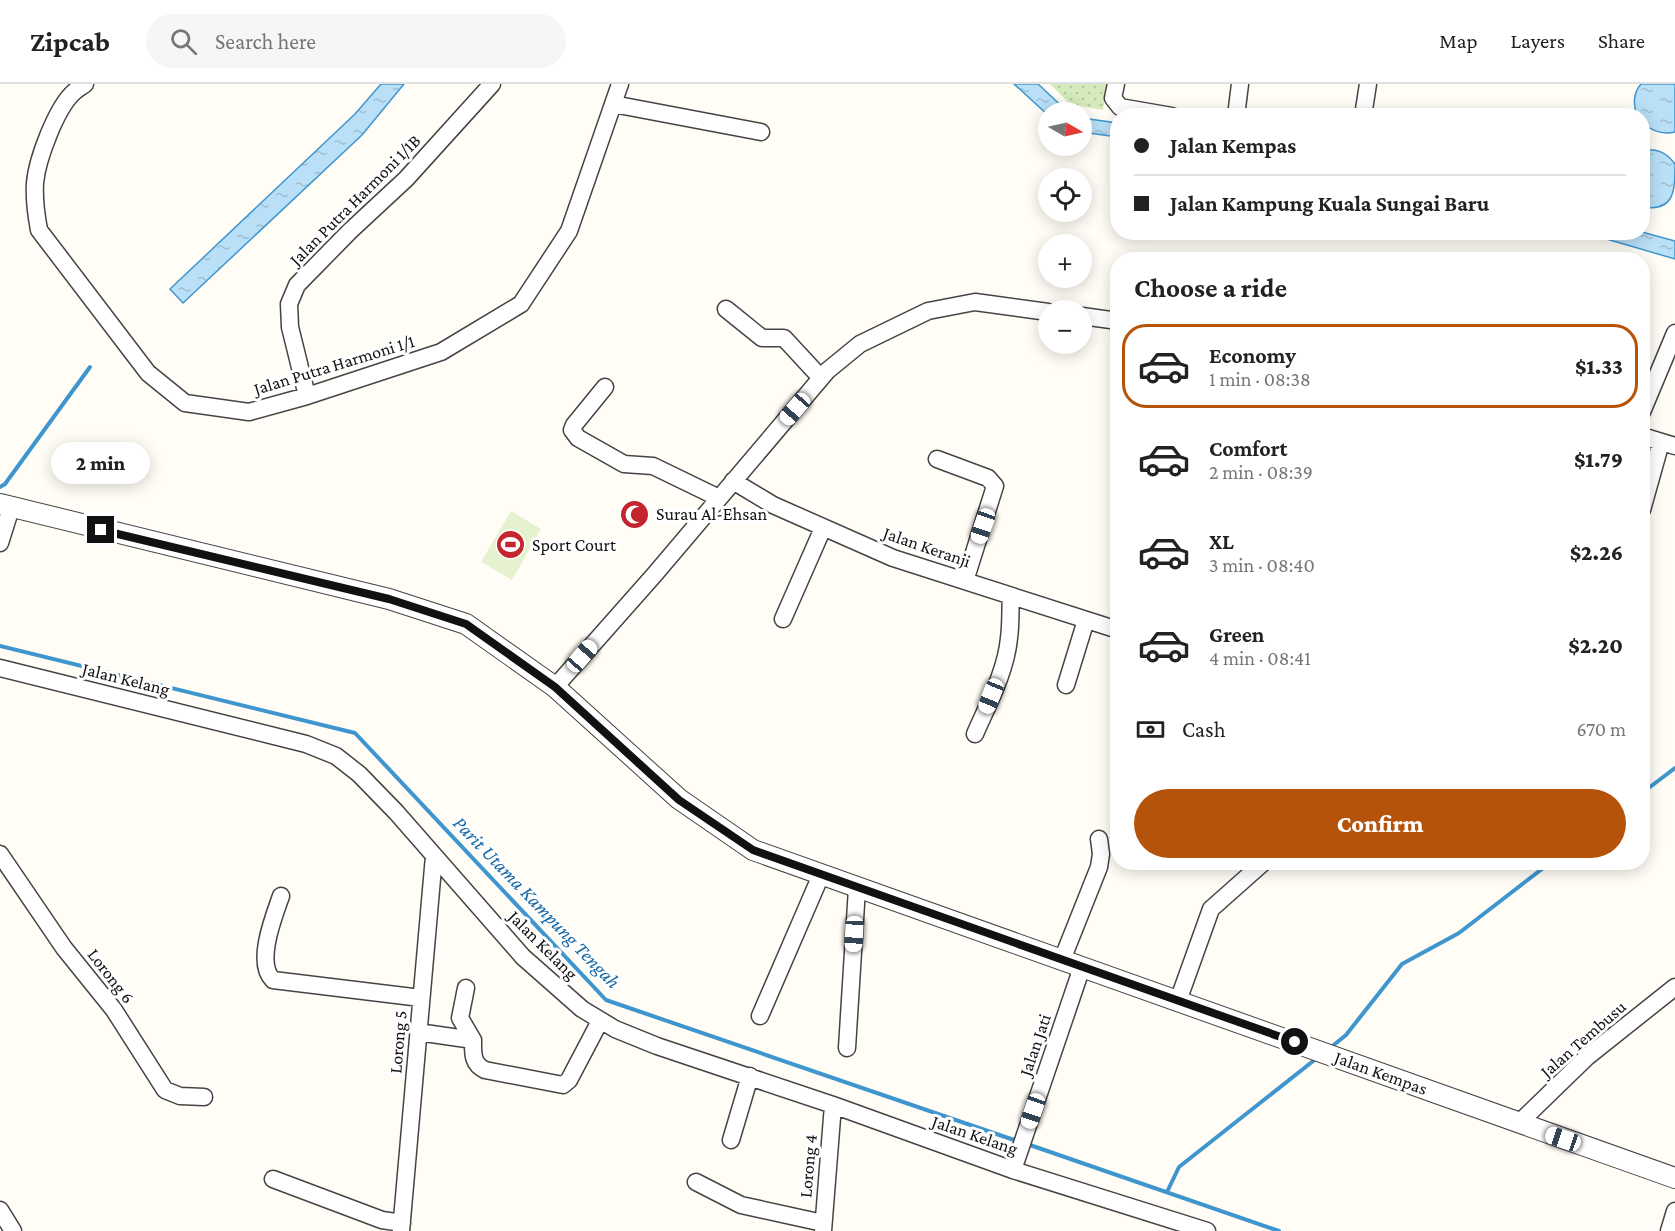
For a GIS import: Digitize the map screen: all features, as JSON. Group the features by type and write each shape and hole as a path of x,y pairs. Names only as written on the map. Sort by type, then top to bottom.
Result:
{"street":[{"name":"Jalan Putra Harmoni 1/1","path":"85,84 72,93 54,122 40,158 35,180 39,230 148,373 185,403 249,412 441,352 521,303 569,231 620,84"},
{"name":"Jalan Putra Harmoni 1/1B","path":"306,396 290,327 289,304 297,285 406,179 492,84"},
{"path":"1116,84 1113,98 1120,107 1126,108"},
{"path":"1237,108 1240,84"},
{"path":"1364,108 1368,84"},
{"path":"613,104 761,132"},
{"path":"555,687 821,378 860,344 928,311 975,302 1038,311"},
{"path":"726,309 762,338 784,338 821,378"},
{"path":"1092,317 1110,320"},
{"path":"1650,393 1675,333"},
{"path":"605,387 574,425 572,430 578,438 624,464 652,466 719,498"},
{"path":"1650,438 1668,444 1650,490"},
{"path":"937,459 988,478 995,486 965,581"},
{"name":"Jalan Keranji","path":"733,481 773,505 893,558 1110,628"},
{"path":"0,543 6,506"},
{"name":"Jalan Kempas","path":"6,506 379,596 466,624 555,687 679,800 753,850 1674,1176"},
{"path":"783,619 823,528"},
{"path":"975,734 999,677 1006,652 1009,639 1011,596"},
{"path":"1065,685 1086,620"},
{"name":"Jalan Kelang","path":"0,668 306,744 336,756 359,774 523,957 582,1009 600,1021 657,1046 750,1076 1013,1170 1207,1231"},
{"path":"1062,960 1099,867 1101,854 1099,839"},
{"name":"Lorong 6","path":"0,854 64,948 114,1010 165,1089 180,1096 204,1097"},
{"name":"Lorong 5","path":"402,1227 434,856"},
{"path":"1178,1001 1211,909 1255,870"},
{"path":"760,1016 821,875"},
{"path":"848,1048 857,888"},
{"path":"281,896 274,914 265,959 267,973 273,980 421,998"},
{"name":"Jalan Jati","path":"1013,1170 1082,967"},
{"name":"Jalan Tembusu","path":"1519,1123 1587,1057 1675,987"},
{"path":"466,988 460,1018 473,1041 474,1057 479,1067 563,1085 568,1080 600,1021"},
{"path":"418,1032 473,1041"},
{"path":"731,1140 750,1076"},
{"name":"Lorong 4","path":"823,1227 833,1105"},
{"path":"273,1179 402,1227"},
{"path":"696,1182 741,1205 823,1227"},
{"path":"0,1210 13,1231"},
{"path":"1669,1231 1675,1211"}],"green space":[{"path":"1050,84 1107,84 1103,110 1092,108 1092,102 1068,102"},
{"name":"Sport Court","path":"511,511 541,529 512,580 481,562"}],"water":[{"path":"381,84 404,84 362,135 183,303 170,289 355,114"},
{"path":"1014,84 1038,84 1057,102 1038,102 1038,106"},
{"path":"1641,84 1675,84 1675,132 1662,133 1650,128 1650,108 1635,108 1636,91"},
{"path":"1092,119 1110,122 1110,136 1092,133"},
{"path":"1650,150 1661,152 1675,164 1671,197 1662,206 1650,208"},
{"path":"1650,234 1675,241 1675,259 1610,240 1650,240"}],"waterway":[{"path":"0,487 5,484 90,367"},
{"name":"Parit Utama Kampung Tengah","path":"0,646 355,733 606,1000 1017,1141"},
{"path":"1650,787 1675,768"},
{"path":"1330,1048 1346,1035 1402,964 1459,933 1541,870"},
{"path":"1167,1192 1179,1167 1317,1058"},
{"name":"Parit Utama Kampung Tengah","path":"1027,1144 1279,1231"}],"place":[{"name":"Surau Al-Ehsan","path":"635,514"},
{"name":"Sport Court","path":"511,545"}],"route":[{"path":"101,530 389,599 466,624 555,687 679,800 753,850 1295,1042"}]}
